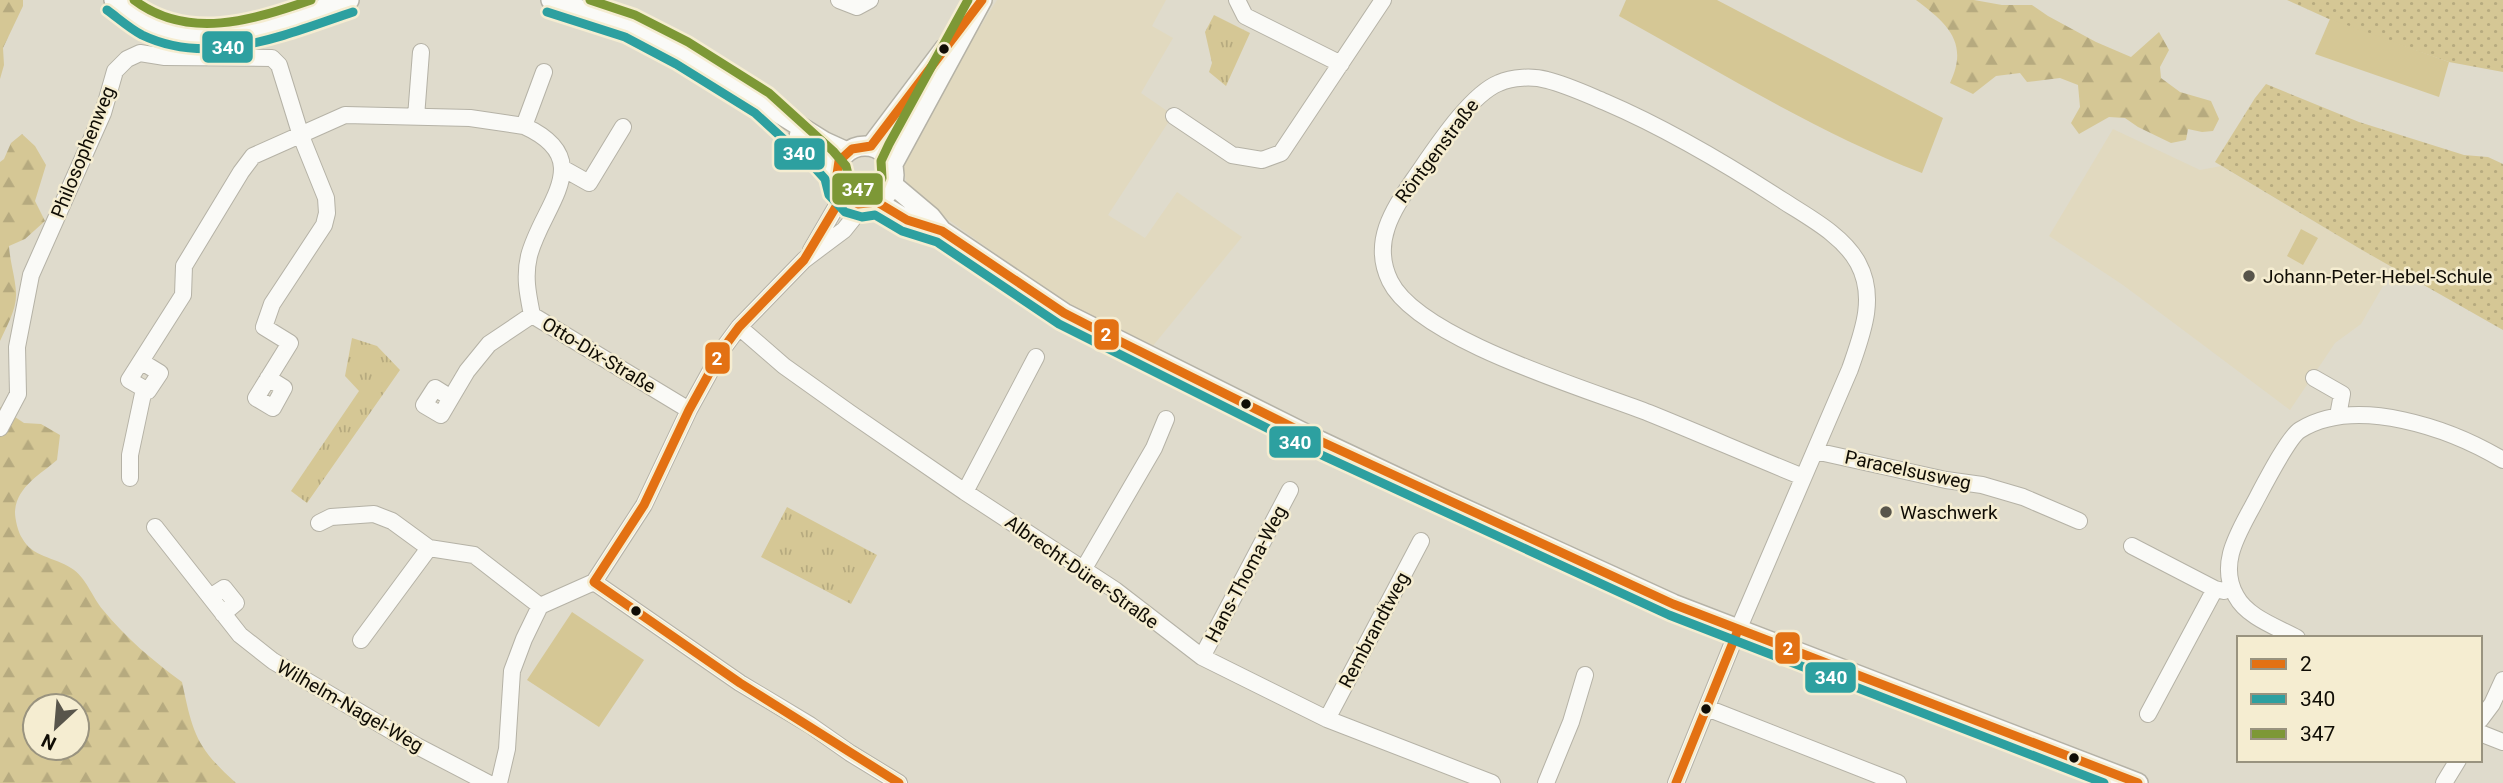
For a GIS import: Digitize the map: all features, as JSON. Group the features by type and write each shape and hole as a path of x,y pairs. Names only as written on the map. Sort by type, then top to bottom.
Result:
{"street":[{"path":"114,0 148,24 173,32 199,36 232,36 349,0"},
{"path":"551,0 631,26 682,53 825,142 847,152"},
{"path":"839,0 857,7 870,0"},
{"path":"871,146 982,0"},
{"path":"499,783 508,749 512,671 540,606 594,582 644,505 689,410 722,350 739,327 804,260 844,230 870,203 884,198 893,185 893,164 982,0"},
{"path":"1237,0 1245,16 1341,64"},
{"path":"1174,116 1231,155 1262,160 1281,153 1383,0"},
{"path":"416,117 421,52"},
{"name":"Philosophenweg","path":"0,428 18,394 17,347 31,275 103,113 115,71 127,59 140,53 165,57 272,58 279,65 301,135"},
{"path":"524,126 544,72"},
{"name":"Röntgenstraße","path":"1676,783 1802,477 1850,369 1867,307 1864,279 1849,250 1810,219 1717,158 1641,117 1563,84 1543,79 1506,80 1496,83 1479,96 1434,151 1391,212 1383,248 1386,268 1391,283 1408,305 1422,317 1483,349 1651,414 1802,477"},
{"path":"762,103 836,173"},
{"path":"130,478 130,455 144,388 148,391 160,373 142,362 183,295 184,266 253,156 345,115 470,118 524,126 553,143 564,169 589,183 623,127"},
{"path":"268,378 290,343 264,327 272,304 324,225 327,213 326,198 301,135"},
{"path":"893,164 887,156 871,146 858,146 847,152 839,161 836,173 839,188 843,195 853,202 870,203 907,220 937,224"},
{"name":"Otto-Dix-Straße","path":"564,169 560,187 529,256 526,286 532,315 689,410"},
{"path":"893,185 937,224 1064,313 1431,493 1673,604 2138,783"},
{"path":"804,260 843,195"},
{"path":"451,398 467,371 489,344 532,315"},
{"name":"Albrecht-Dürer-Straße","path":"739,327 784,366 965,492 1115,590 1202,657 1327,719 1492,783"},
{"path":"965,492 1036,357"},
{"path":"2314,378 2382,416 2451,434 2503,460"},
{"path":"2338,416 2342,394"},
{"path":"2294,636 2247,609 2234,593 2229,566 2230,553 2278,459 2298,431 2338,416 2382,416"},
{"path":"1083,570 1154,448 1166,419"},
{"name":"Paracelsusweg","path":"1815,451 1946,480 1982,485 2022,497 2079,521"},
{"name":"Hans-Thoma-Weg","path":"1202,657 1290,490"},
{"path":"319,523 331,517 374,514 392,521 429,548 474,555 540,606"},
{"name":"Wilhelm-Nagel-Weg","path":"155,527 240,635 272,661 417,746 488,783"},
{"name":"Rembrandtweg","path":"1327,719 1421,541"},
{"path":"2132,546 2215,589 2234,593"},
{"path":"361,640 429,548"},
{"path":"594,582 740,683 899,783"},
{"path":"2148,714 2215,589"},
{"path":"1546,783 1571,722 1585,675"},
{"path":"2482,717 2492,704 2503,680"},
{"path":"1707,708 1898,783"},
{"path":"2482,734 2503,742"},
{"path":"2444,783 2457,762"}],"shaded area":[{"path":"997,0 1166,0 1152,26 1173,38 1141,93 1173,115 1108,215 1145,238 1177,192 1242,237 1152,347 1075,307 1025,275 910,192 900,161 924,117"},
{"name":"Johann-Peter-Hebel-Schule","path":"2113,129 2200,170 2221,166 2394,267 2361,324 2335,343 2290,410 2123,285 2049,236"}],"green space":[{"path":"0,0 23,0 23,6 3,48 4,65 0,79"},
{"path":"1626,0 1717,0 1943,118 1922,173 1806,120 1619,16"},
{"path":"1916,0 1974,0 2002,5 2032,5 2096,42 2131,57 2159,32 2169,50 2160,67 2161,78 2180,92 2211,101 2219,119 2213,131 2188,129 2186,140 2171,143 2125,118 2109,117 2079,134 2071,123 2080,107 2078,85 2060,78 2027,82 2020,73 1996,76 1973,94 1950,83 1957,57 1956,45 1946,26"},
{"path":"2287,0 2503,0 2503,72 2449,62 2340,24"},
{"path":"1214,15 1250,33 1226,86 1209,72 1212,63 1205,32"},
{"path":"2330,19 2449,62 2439,97 2315,54"},
{"path":"2266,84 2359,122 2464,155 2488,157 2503,164 2503,330 2215,162"},
{"path":"22,134 35,146 46,165 35,201 45,221 25,239 9,246 16,298 0,341 0,162 11,143"},
{"path":"2301,229 2318,238 2303,265 2287,256"},
{"path":"352,338 377,346 400,370 307,503 291,491 359,391 345,376"},
{"path":"0,407 24,423 41,424 60,435 57,460 30,482 16,503 16,518 22,538 37,553 76,572 121,630 182,682 189,715 198,738 212,759 236,783 0,783"},
{"path":"787,507 877,555 851,604 761,557"},
{"path":"572,612 644,660 599,727 527,680"}],"transit line":[{"name":"347","path":"134,0 155,13 198,23 244,20 311,0"},
{"name":"347","path":"590,0 635,15 688,42 769,93 833,151 846,166 850,182 859,190 868,191 879,185 882,178 881,161 889,144 968,0"},
{"name":"2","path":"871,146 982,0"},
{"name":"340","path":"107,10 142,35 168,44 195,48 249,44 302,30 353,12"},
{"name":"340","path":"547,12 625,37 676,64 755,113 815,168 825,179 829,195 845,212 862,217 875,215 902,231 937,242 1059,324 1315,452 1669,615 2104,783"},
{"name":"2","path":"871,146 852,149 839,161 836,181 843,195 858,204 877,202 907,220 942,231 1064,313 1101,332 1320,441 1673,604 2138,783"},
{"name":"2","path":"843,195 804,260 739,327 722,350 689,410 644,505 594,582 740,683 899,783"},
{"name":"2","path":"1676,783 1738,630"}],"place":[{"name":"Johann-Peter-Hebel-Schule","path":"2249,276"},
{"name":"Waschwerk","path":"1886,512"}]}
